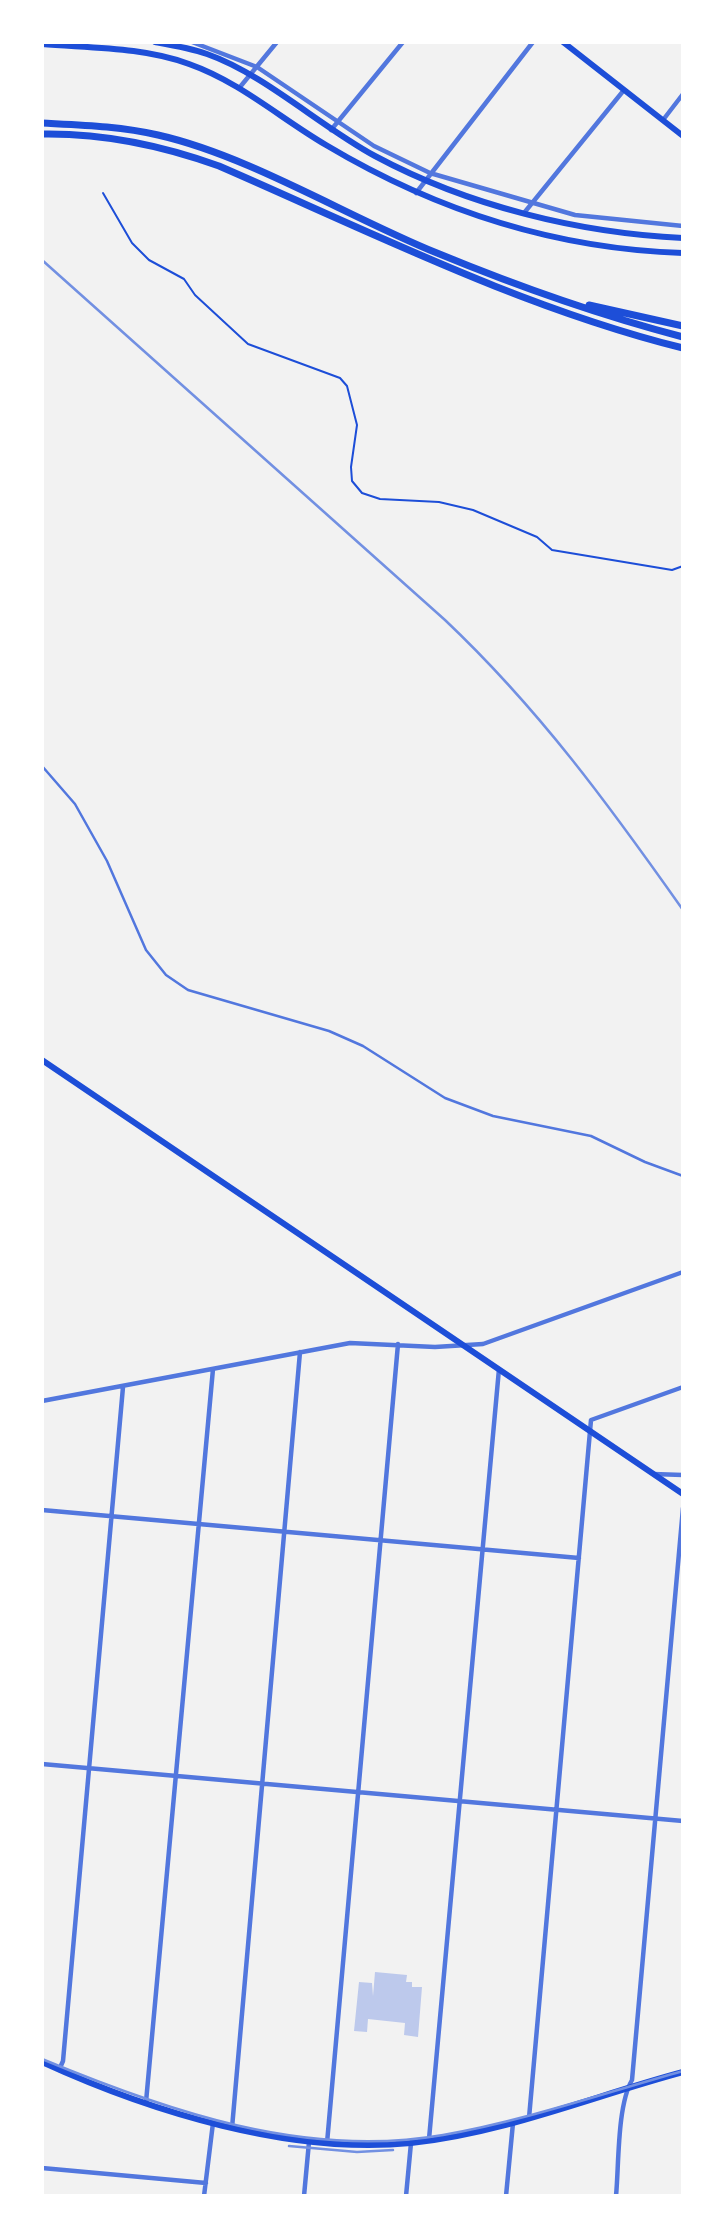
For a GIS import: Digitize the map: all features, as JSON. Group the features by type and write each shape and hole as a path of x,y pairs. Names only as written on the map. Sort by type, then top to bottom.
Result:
{"highway":[{"path":"42,123 105,126 159,135 219,154 436,253 531,289 683,337"},
{"path":"42,134 114,136 181,152 513,294 624,332 683,348"},
{"path":"531,289 632,317 683,326"}],"main road":[{"path":"155,42 208,54 250,76 331,131 425,180 524,213 624,235 683,238"},
{"path":"568,43 683,136"},
{"path":"42,44 158,55 187,63 240,87 327,145 416,193 490,221 562,239 651,252 683,253"},
{"path":"42,1059 683,1494"},
{"path":"42,2063 146,2102 232,2128 327,2143 411,2143 513,2123 683,2073"}],"street":[{"path":"192,42 257,67 374,146 430,173 575,215 645,225 683,226"},
{"path":"240,87 277,42"},
{"path":"331,131 403,42"},
{"path":"416,193 533,42"},
{"path":"524,213 624,90"},
{"path":"663,120 683,94"},
{"path":"42,766 75,804 107,861 145,950 166,975 188,990 329,1031 363,1046 445,1098 493,1116 592,1136 645,1162 683,1176"},
{"path":"42,1401 350,1343 465,1346 483,1344 683,1272"},
{"path":"327,2143 398,1344"},
{"path":"232,2128 300,1352"},
{"path":"429,2139 499,1368"},
{"path":"146,2102 178,1777 213,1369"},
{"path":"59,2070 62,2061 123,1387"},
{"path":"529,2118 591,1420 683,1387"},
{"path":"653,1474 683,1475"},
{"path":"616,2196 628,2088 632,2080 683,1508"},
{"path":"42,1510 579,1558"},
{"path":"42,1764 683,1821"},
{"path":"204,2196 213,2122"},
{"path":"506,2196 513,2123"},
{"path":"304,2196 309,2142"},
{"path":"406,2196 411,2143"},
{"path":"42,2168 206,2183"}],"path":[{"path":"103,193 132,243 149,260 184,279 195,295 248,344 340,378 347,386 357,425 351,467 352,481 362,493 380,499 439,502 473,510 537,537 552,550 569,555 587,554 672,570 683,566"}],"building":[{"path":"375,1972 407,1975 406,1982 412,1982 412,1987 422,1987 418,2037 404,2035 405,2023 368,2019 367,2032 354,2031 359,1982 372,1983 373,1996"}],"railway":[{"path":"42,260 445,620 479,654 572,759 683,910"},
{"path":"42,2059 187,2112 238,2126 340,2141 391,2141 473,2129 683,2071"},
{"path":"289,2146 357,2152 393,2150"}]}
